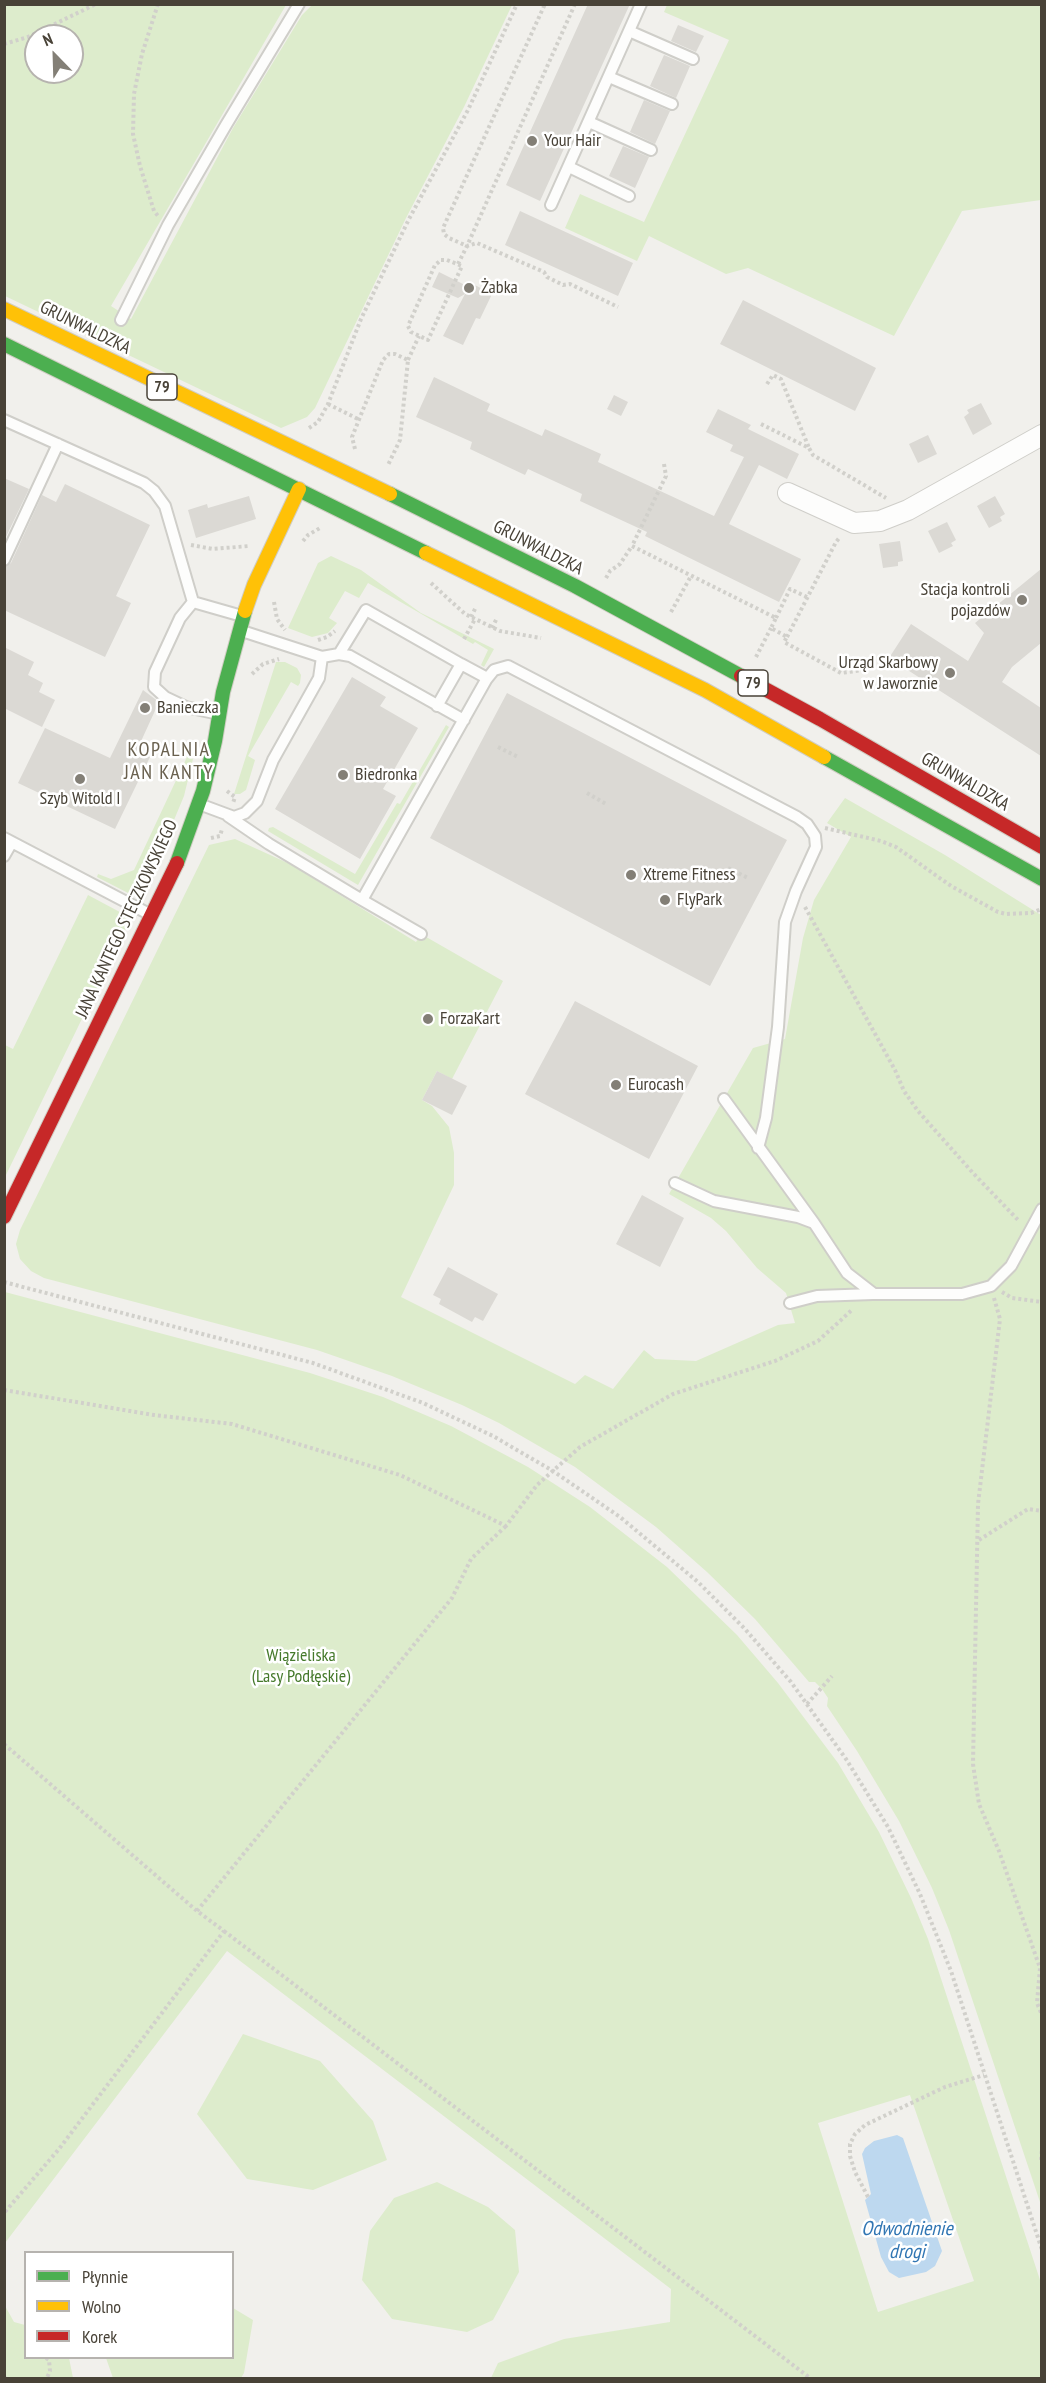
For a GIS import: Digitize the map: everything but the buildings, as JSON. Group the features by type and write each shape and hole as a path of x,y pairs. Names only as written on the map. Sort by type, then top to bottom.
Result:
{"main road":[{"name":"GRUNWALDZKA","path":"4,309 185,398 389,493 575,586 820,719 1041,847"},
{"name":"79","path":"4,344 705,690 1041,879"},
{"name":"JANA KANTEGO STECZKOWSKIEGO","path":"4,1217 178,861 210,764 238,630 254,585 298,489"}],"street":[{"path":"788,493 854,523 880,521 908,510 1041,435"}],"lane":[{"path":"121,320 168,225 299,4"},
{"path":"551,205 641,4"},
{"path":"629,31 693,59"},
{"path":"609,77 672,104"},
{"path":"589,122 651,150"},
{"path":"569,167 629,196"},
{"path":"4,420 144,483 154,490 165,506 193,602"},
{"path":"4,560 58,444"},
{"path":"193,602 243,616"},
{"path":"193,602 180,618 155,672 154,687 165,697 186,706 219,714"},
{"path":"339,654 366,609 487,678"},
{"path":"238,630 322,657 339,654 350,656 464,720"},
{"path":"228,816 240,816 257,801 273,760 319,678 322,657"},
{"path":"437,706 461,664"},
{"path":"362,900 487,678 494,670 508,666 797,817 807,824 815,836 816,847 785,922 778,1027 766,1118 758,1148"},
{"path":"198,804 228,816 269,844 421,934"},
{"path":"4,856 8,840 152,915"},
{"path":"724,1099 814,1223 847,1273 862,1287 874,1294"},
{"path":"675,1183 714,1201 798,1217 814,1223"},
{"path":"790,1303 817,1296 962,1294 991,1286 1011,1266 1041,1209"}],"path":[{"path":"4,44 28,37 96,4"},
{"path":"158,4 142,54 134,94 133,134 154,211 168,225"},
{"path":"408,360 395,354 389,354 383,360 358,419 328,404 366,309 409,219 468,110 517,4"},
{"path":"545,4 443,228 444,234 467,246 477,243 544,272 546,277 563,285 570,284 618,307"},
{"path":"458,264 575,4"},
{"path":"441,260 462,266 428,340 419,336 411,332 408,326 409,319 435,265 441,260"},
{"path":"387,468 400,440 408,360 419,336"},
{"path":"767,384 773,375 781,379 813,455 892,501"},
{"path":"761,424 809,448"},
{"path":"602,586 610,571 620,564 632,546 666,476 664,464"},
{"path":"302,542 308,535 323,526"},
{"path":"176,539 202,549 258,545"},
{"path":"836,542 784,642 841,673 863,670"},
{"path":"632,546 776,618"},
{"path":"667,621 691,576"},
{"path":"428,580 445,598 492,628 522,636 543,638"},
{"path":"754,660 790,589 807,597"},
{"path":"277,592 274,601 275,614 280,625 291,634"},
{"path":"464,639 476,607"},
{"path":"492,628 497,618"},
{"path":"309,640 327,638 339,624"},
{"path":"771,628 787,637"},
{"path":"249,682 252,674 263,664 283,659"},
{"path":"498,747 518,757"},
{"path":"586,793 606,804"},
{"path":"807,824 881,841 896,847 951,886 998,912 1030,913 1041,909"},
{"path":"220,836 226,836"},
{"path":"728,868 748,878"},
{"path":"796,891 895,1070 904,1091 918,1111 973,1173 1030,1232"},
{"path":"4,1282 262,1349 348,1374 456,1418 493,1436 553,1471 620,1516 698,1582 760,1647 807,1704 846,1759 882,1818 920,1894 951,1971 1041,2250"},
{"path":"991,1286 1012,1298 1041,1302"},
{"path":"991,1286 1000,1319 978,1504 973,1764 979,1804 999,1851 1040,1968 1037,2003 1041,2015"},
{"path":"198,1911 452,1598 471,1559 506,1526 537,1485 580,1447 673,1394 775,1361 818,1341 874,1294"},
{"path":"4,1390 154,1415 232,1424 400,1475 506,1526"},
{"path":"978,1540 1028,1509 1041,1511"},
{"path":"807,1704 832,1676"},
{"path":"4,1744 198,1911 810,2379"},
{"path":"4,2213 58,2149 224,1931"},
{"path":"868,2197 855,2172 850,2156 850,2144 855,2133 865,2125 934,2092 984,2075"},
{"path":"1041,2148 1041,2160"},
{"path":"47,2379 50,2371 48,2359"}],"green space":[{"path":"4,5 286,5 111,306 131,319 233,128 302,15 312,5 512,5 315,408 307,417 281,428 5,296"},
{"path":"667,5 1041,5 1041,200 962,211 894,336 748,268 726,274 649,236 637,261 565,228 580,194 644,222 729,40 664,12"},
{"path":"331,556 361,570 421,613 494,649 484,667 481,665 488,650 475,642 473,644 368,583 359,598 345,591 329,618 337,623 328,633 312,637 288,628 318,563"},
{"path":"276,662 285,662 297,668 301,675 300,683 298,686 291,682 248,756 255,760 246,790 240,794 234,794"},
{"path":"446,725 449,727 358,885 268,831 273,827 355,874 397,803 400,804"},
{"path":"187,757 193,759 184,796 144,892 130,894 97,877 98,874 111,879 134,870"},
{"path":"845,798 945,855 1041,915 1041,2205 949,1930 932,1888 899,1821 827,1706 828,1698 822,1689 815,1682 809,1682 755,1619 707,1572 656,1527 575,1467 499,1423 462,1405 392,1376 317,1350 44,1278 31,1271 20,1259 16,1244 20,1230 209,845 235,839 290,864 416,942 421,934 503,981 452,1079 437,1071 422,1100 432,1106 449,1127 454,1153 454,1185 401,1297 575,1384 585,1375 613,1389 644,1350 655,1359 696,1361 778,1325 795,1323 786,1293 757,1268 726,1231 711,1218 669,1194 753,1048 785,1039 803,938 814,900 851,837 827,823"},
{"path":"88,895 131,918 5,1177 5,1045 13,1049"},
{"name":"Wiązieliska (Lasy Podłęskie)","path":"5,1292 310,1373 383,1397 451,1426 528,1467 590,1507 667,1567 737,1635 778,1683 838,1763 879,1832 928,1939 1041,2283 1041,2378 491,2378 498,2363 564,2339 670,2322 671,2289 227,1951 5,2243","holes":["910,2095 974,2281 878,2312 818,2123"]},
{"path":"243,2034 320,2061 373,2121 387,2160 313,2190 247,2179 197,2114"},
{"path":"437,2182 488,2207 515,2230 519,2272 493,2320 467,2332 392,2319 362,2280 370,2231 394,2198"},
{"path":"4,2304 14,2322 24,2325 24,2359 69,2359 73,2378 5,2378"},
{"path":"234,2309 253,2320 244,2373 241,2378 113,2378 106,2359 234,2359"}],"water":[{"name":"Odwodnienie drogi","path":"897,2135 903,2138 942,2251 935,2266 926,2272 899,2278 889,2272 881,2257 865,2200 871,2194 862,2154 865,2148 874,2141"}],"traffic: fast":[{"path":"4,344 426,553"},
{"path":"390,494 575,586 741,676"},
{"path":"177,863 203,791 215,741 223,692 245,611"},
{"path":"824,757 1042,879"}],"traffic: slow":[{"path":"4,309 390,494"},
{"path":"245,611 254,585 299,489"},
{"path":"426,553 705,690 824,757"}],"traffic: jam":[{"path":"741,676 1042,847"},
{"path":"4,1217 177,863"}],"place":[{"name":"Your Hair","path":"532,141"},
{"name":"Żabka","path":"469,288"},
{"name":"Stacja kontroli pojazdów","path":"1022,600"},
{"name":"Urząd Skarbowy w Jaworznie","path":"950,673"},
{"name":"Banieczka","path":"145,708"},
{"name":"Biedronka","path":"343,775"},
{"name":"Szyb Witold I","path":"80,779"},
{"name":"Xtreme Fitness","path":"631,875"},
{"name":"FlyPark","path":"665,900"},
{"name":"ForzaKart","path":"428,1019"},
{"name":"Eurocash","path":"616,1085"}],"district":[{"name":"KOPALNIA JAN KANTY","path":"169,762"}]}
